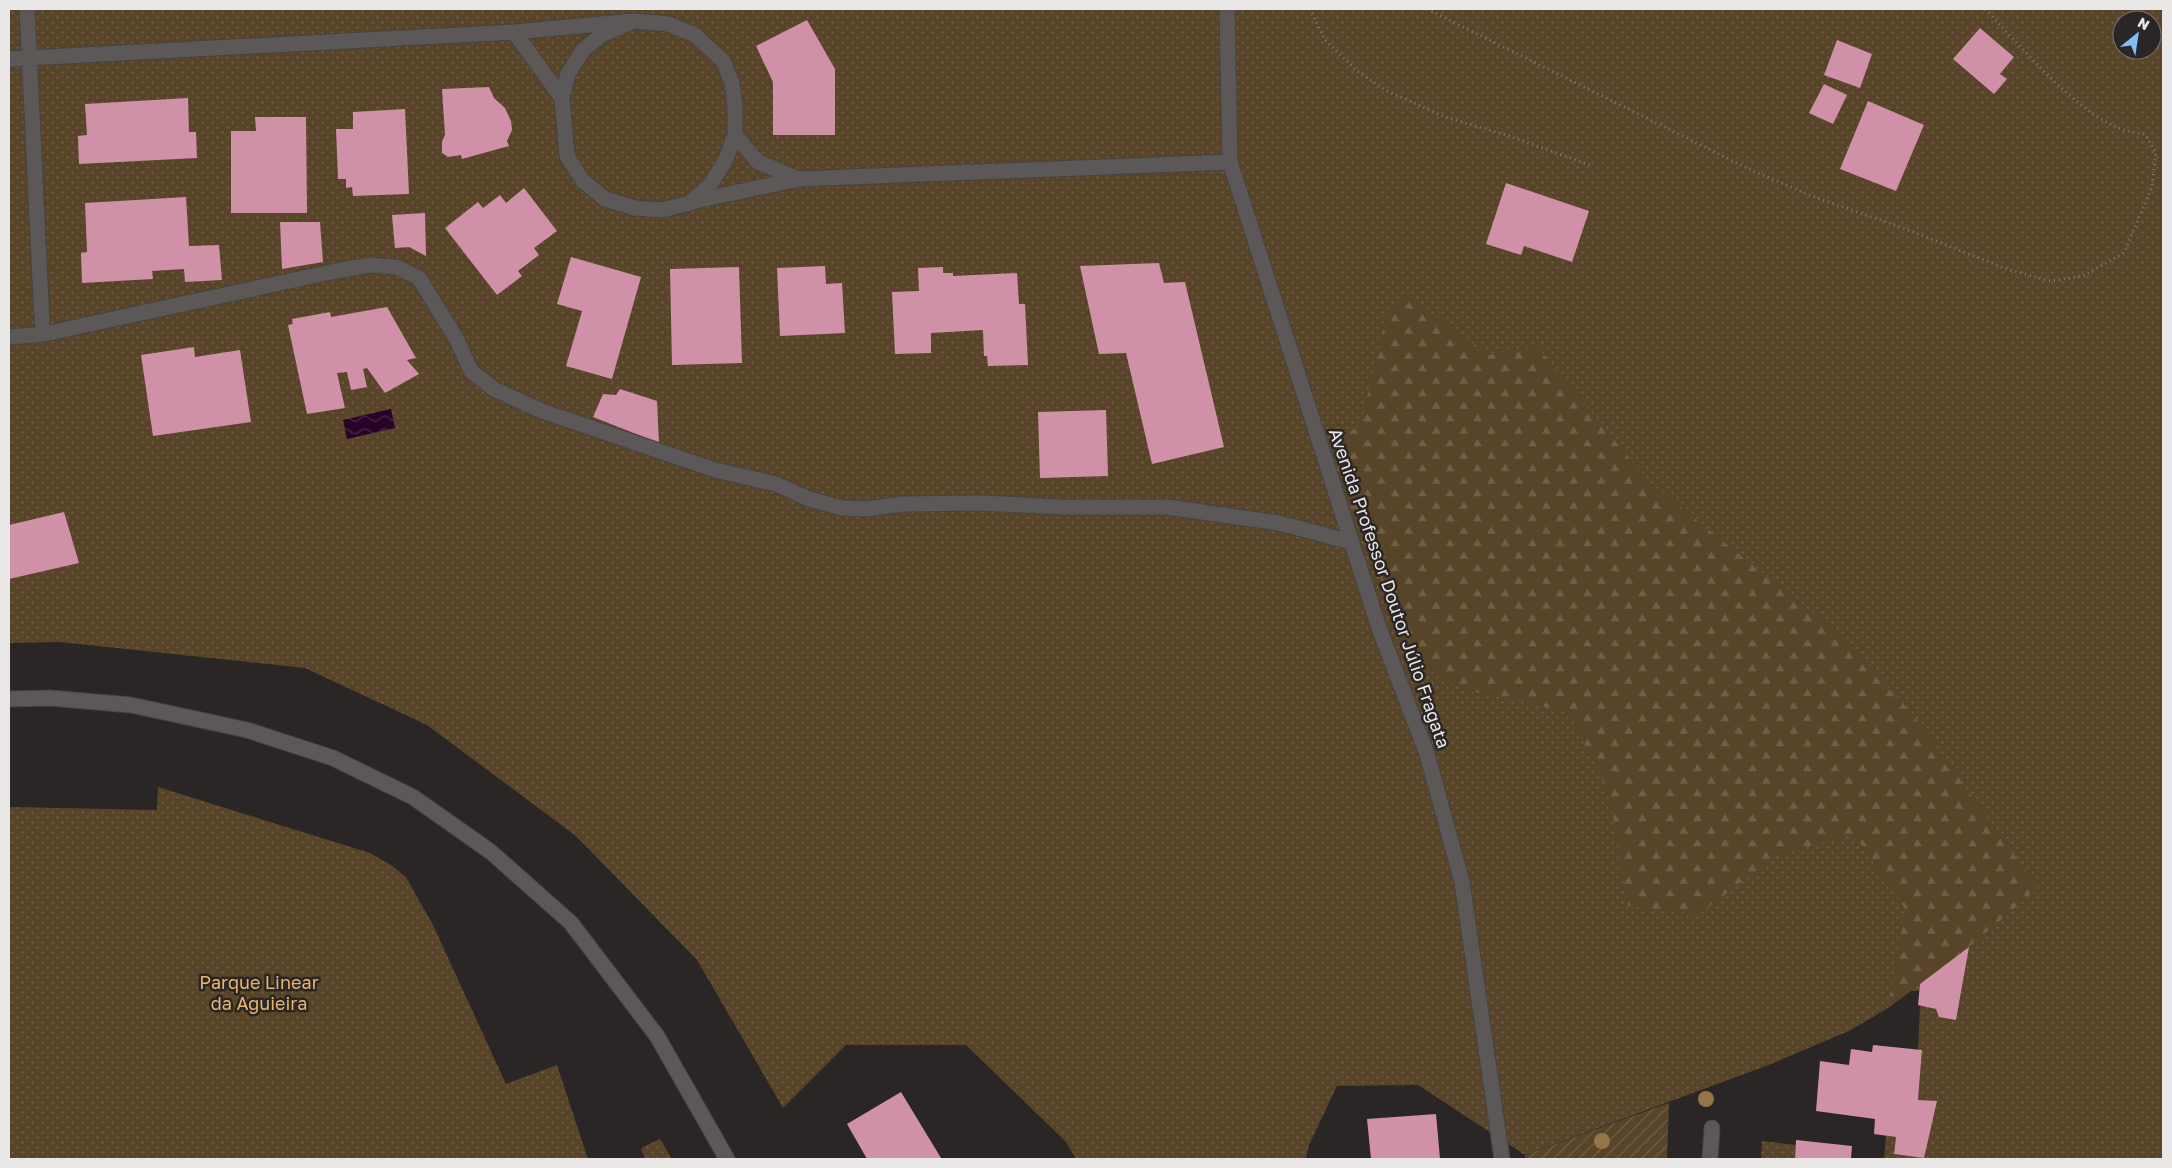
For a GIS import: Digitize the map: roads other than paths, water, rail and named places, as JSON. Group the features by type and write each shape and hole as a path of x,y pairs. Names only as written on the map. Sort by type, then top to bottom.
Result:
{"street":[{"path":"27,9 42,322"},
{"name":"Avenida Professor Doutor Júlio Fragata","path":"1227,9 1230,162 1379,628 1427,754 1462,882 1501,1158"},
{"path":"9,59 514,32 634,21 668,24 695,35 723,61 732,83 736,106 735,135 725,161 710,185 690,203"},
{"path":"634,21 603,34 583,50 568,74 562,98 567,156 583,181 605,199 635,208 662,210 799,179 1230,162"},
{"path":"514,32 562,98"},
{"path":"735,135 758,162 799,179"},
{"path":"9,337 44,334 350,268 368,265 397,266 418,278 457,340 471,371 494,389 542,411 715,470 776,484 809,499 842,508 867,509 902,504 980,502 1062,506 1167,507 1279,522 1351,542"},
{"path":"9,699 50,698 132,705 247,730 333,758 413,797 490,852 571,923 657,1036 727,1159"},
{"path":"1710,1159 1712,1128"}],"water":[{"path":"391,409 395,428 347,439 343,420"}],"park label":[{"name":"Parque Linear da Aguieira","path":"259,992"}]}
